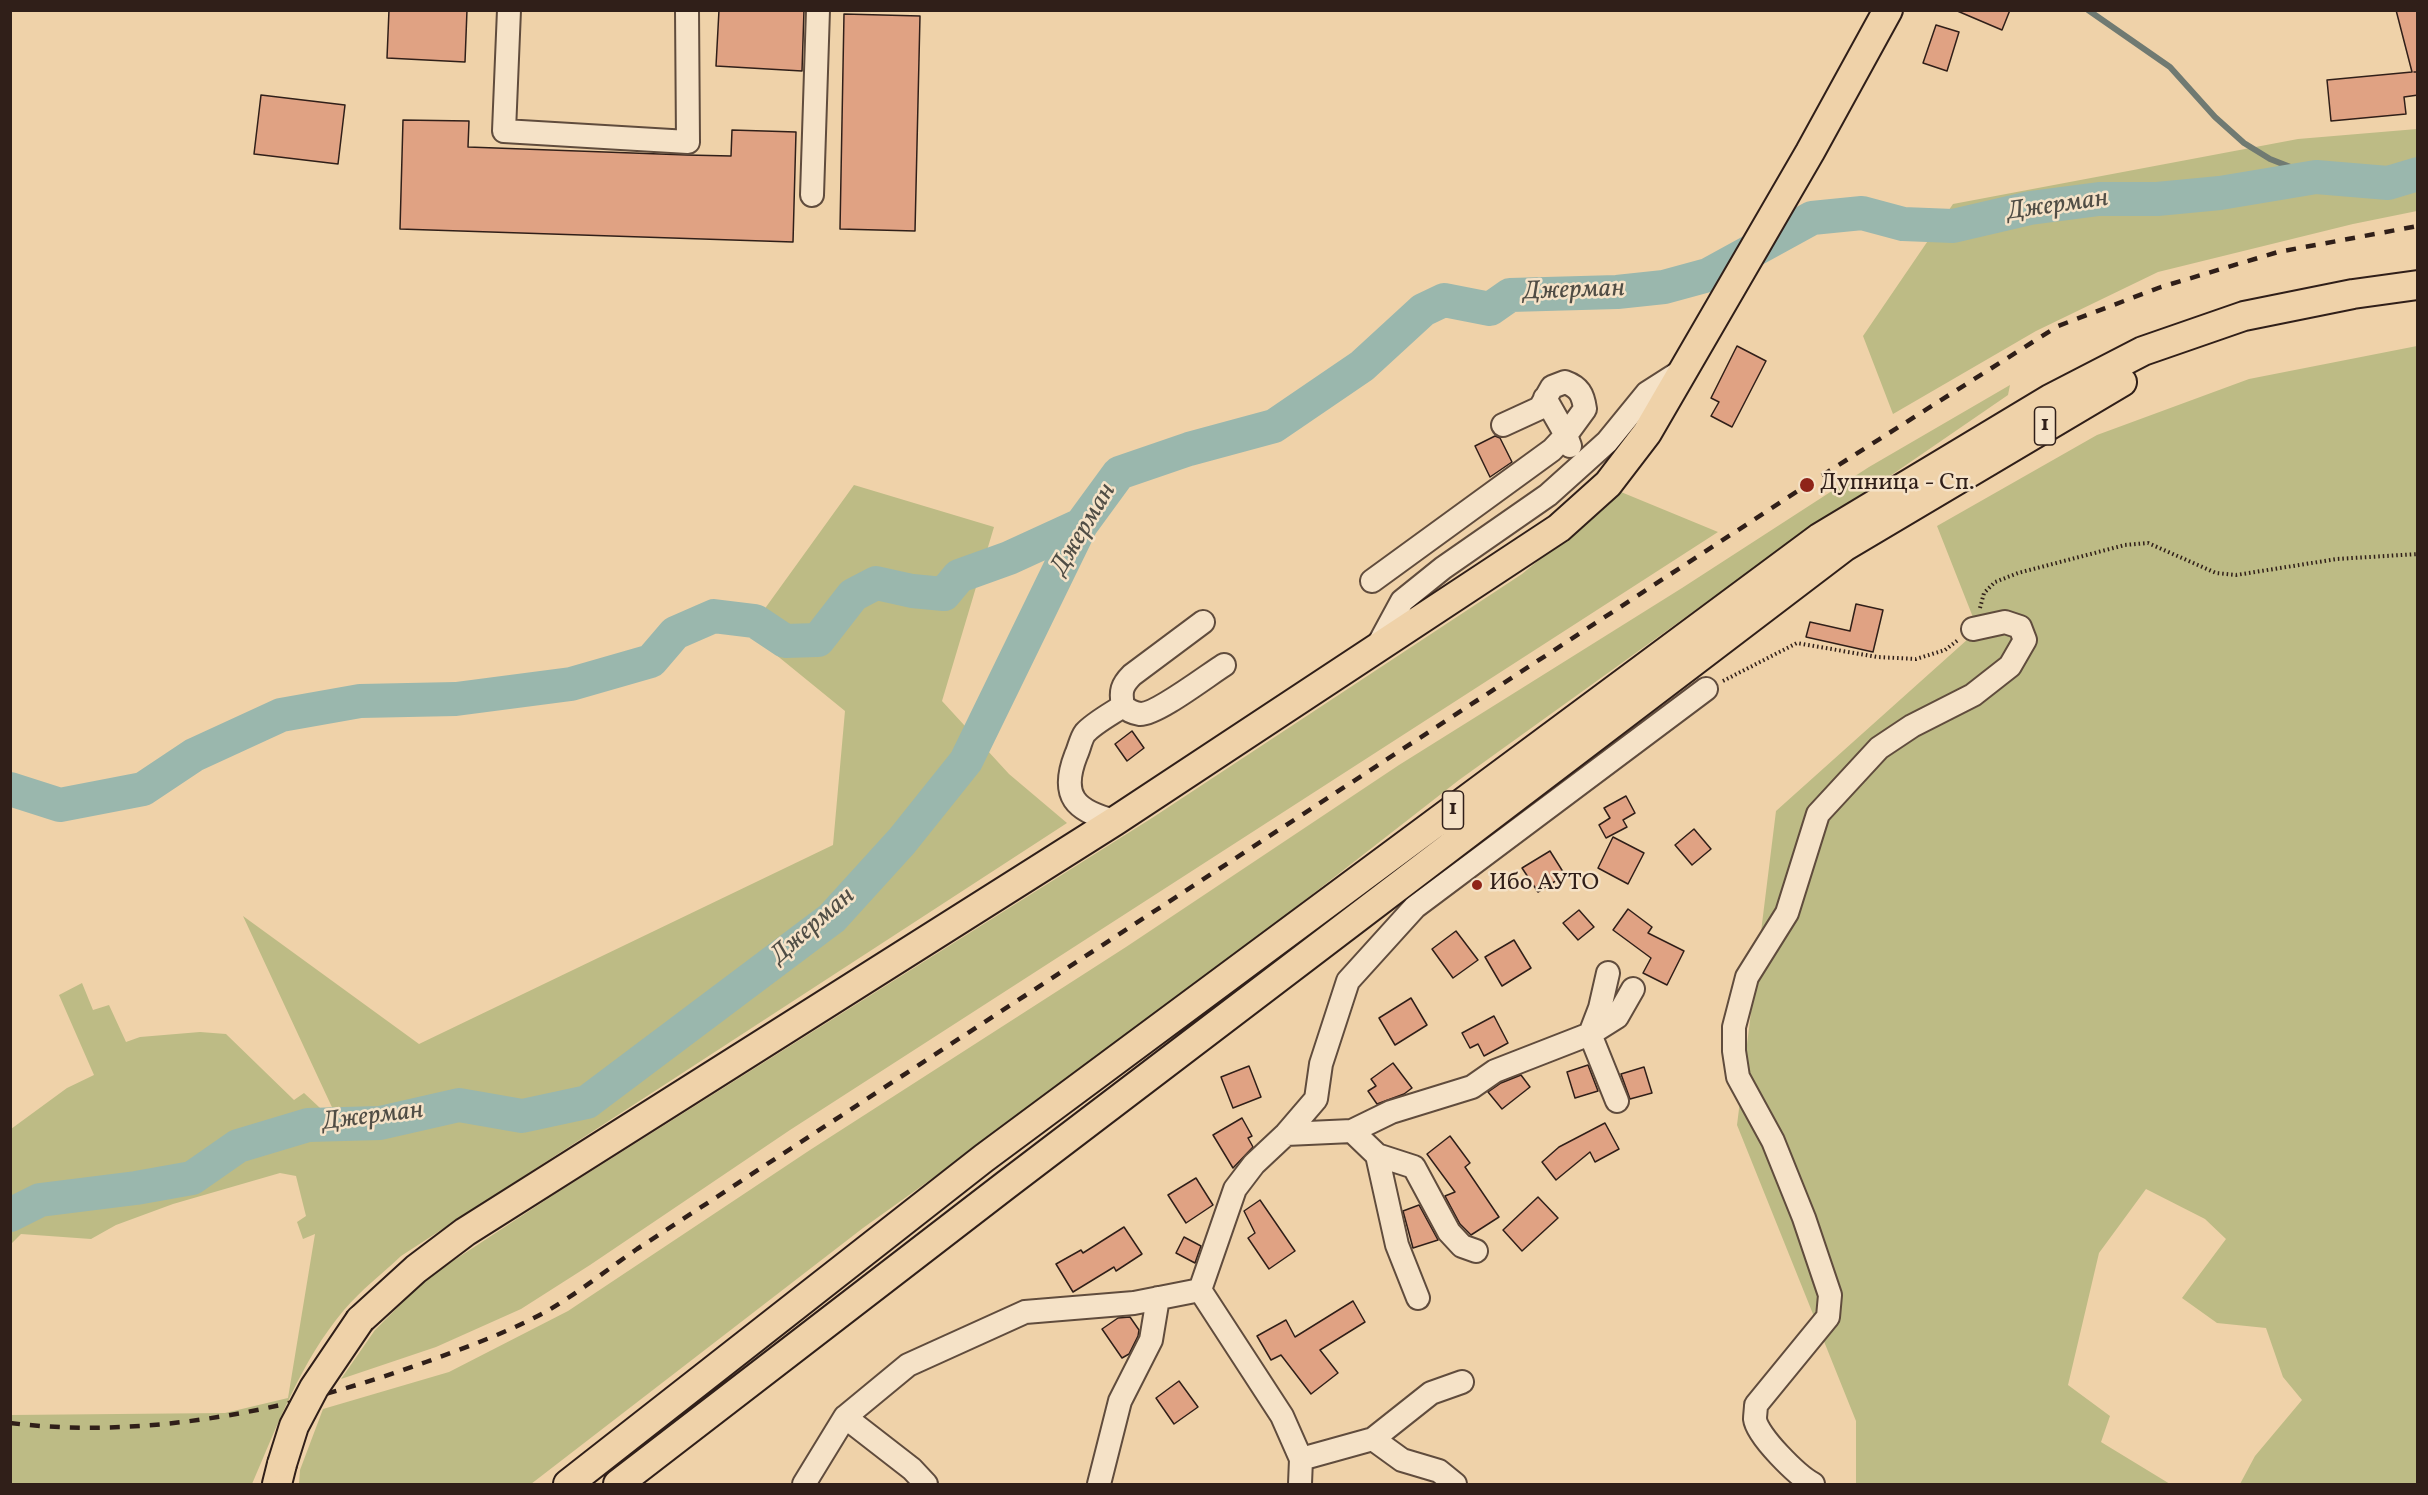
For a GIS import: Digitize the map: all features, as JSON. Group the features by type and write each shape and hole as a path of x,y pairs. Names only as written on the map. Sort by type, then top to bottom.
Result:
{"main road":[{"path":"279,1478 294,1426 314,1388 360,1320 416,1269 465,1232 1115,821 1375,651 1559,528 1608,484 1647,433 1690,361 1810,152 1888,10"},
{"name":"1","path":"567,1485 984,1158 1819,538 2050,399 2143,351 2244,316 2354,294 2418,285"},
{"name":"1","path":"618,1485 996,1192 1844,547 2150,367 2249,332 2352,312 2418,304"}],"street":[{"path":"509,10 504,131 688,141 687,10"},
{"path":"812,195 818,10"},
{"path":"1375,651 1402,601 1443,568 1548,495 1607,442 1647,393 1690,361"},
{"path":"1372,581 1552,450 1585,409 1583,396 1576,386 1565,382 1552,387 1540,408 1503,425"},
{"path":"1545,398 1566,435 1579,467"},
{"path":"1203,622 1143,665 1123,683 1120,693 1123,706 1130,712 1142,714 1156,709 1224,664"},
{"path":"1813,1485 1776,1452 1755,1422 1756,1405 1828,1317 1830,1295 1804,1218 1773,1141 1738,1077 1734,1051 1734,1027 1747,977 1787,913 1818,814 1879,748 1912,726 1973,695 2010,666 2025,640 2020,627 2005,622 1973,629"},
{"path":"1200,1290 1234,1189 1254,1164 1286,1134 1316,1098 1321,1064 1348,981 1415,907 1706,689"},
{"path":"1115,821 1094,815 1082,808 1072,795 1069,772 1084,734 1123,706"},
{"path":"1608,973 1600,1008 1590,1034 1617,1101"},
{"path":"1286,1134 1352,1131 1392,1112 1472,1087 1496,1071 1590,1034 1617,1017 1633,989"},
{"path":"1352,1131 1377,1155 1414,1167 1439,1185"},
{"path":"1377,1155 1397,1245 1418,1298"},
{"path":"1414,1167 1449,1232 1462,1246 1476,1251"},
{"path":"804,1485 845,1417 908,1365 1025,1312 1134,1303 1200,1290"},
{"path":"1200,1290 1282,1416 1301,1459 1300,1485"},
{"path":"1099,1485 1120,1401 1151,1340 1158,1298"},
{"path":"1301,1459 1372,1439 1431,1393 1462,1382"},
{"path":"845,1417 912,1469 926,1485"},
{"path":"1372,1439 1402,1460 1439,1471 1455,1485"}],"path":[{"path":"1706,689 1797,643 1877,657 1916,659 1945,650 1973,629 1984,593 1995,582 2018,573 2125,545 2148,543 2216,573 2236,575 2337,559 2418,554"}],"shaded area":[{"path":"2417,129 2417,211 2353,224 2158,272 2036,331 1893,414 1863,336 1953,204 2298,139"},
{"path":"2417,346 2417,1484 2240,1484 2255,1456 2302,1400 2283,1377 2266,1328 2217,1323 2182,1298 2226,1239 2205,1219 2146,1189 2099,1253 2068,1385 2110,1416 2101,1442 2170,1484 1856,1484 1856,1421 1737,1125 1776,811 1978,630 1937,526 2097,435 2249,379"},
{"path":"2010,385 2008,395 1708,601 1459,780 1124,1041 863,1228 531,1484 299,1484 300,1470 323,1409 449,1372 568,1311 810,1150 1126,947 1399,765 1682,588 1869,467"},
{"path":"854,485 994,527 942,701 1009,774 1067,823 401,1256 344,1310 315,1350 281,1416 252,1484 11,1484 11,1415 225,1413 288,1398 315,1234 303,1239 297,1222 306,1216 296,1176 280,1173 173,1204 116,1225 91,1239 21,1234 11,1244 11,1129 67,1088 94,1075 59,995 82,983 93,1010 109,1005 126,1042 140,1037 200,1032 226,1034 294,1100 304,1093 334,1121 337,1118 243,916 419,1044 833,845 845,711 748,632"},
{"path":"1621,492 1718,532 790,1130 521,1309 436,1347 341,1379 375,1330 427,1278 555,1194 1152,818 1522,574"}],"building":[{"path":"389,10 467,10 465,62 387,58"},
{"path":"719,10 804,10 802,71 716,66"},
{"path":"1955,10 2010,10 2002,30"},
{"path":"2396,10 2418,10 2418,95 2404,97 2406,114 2331,121 2327,80 2412,72"},
{"path":"844,14 920,16 915,231 840,229"},
{"path":"1936,25 1959,32 1947,71 1923,63"},
{"path":"261,95 345,105 338,164 254,154"},
{"path":"403,120 469,121 468,147 687,155 731,156 732,130 796,132 793,242 400,229"},
{"path":"1737,346 1766,361 1732,427 1711,416 1719,402 1711,398"},
{"path":"1495,436 1500,438 1512,462 1490,477 1475,446"},
{"path":"1856,604 1883,610 1873,652 1806,637 1810,622 1850,631"},
{"path":"1132,731 1144,748 1127,761 1115,744"},
{"path":"1626,796 1635,813 1623,820 1627,827 1606,838 1599,825 1610,818 1604,808"},
{"path":"1694,829 1711,849 1692,865 1675,845"},
{"path":"1613,837 1644,853 1628,884 1598,868"},
{"path":"1550,851 1565,875 1538,892 1522,868"},
{"path":"1628,909 1652,927 1648,933 1684,951 1667,985 1643,973 1651,958 1613,930"},
{"path":"1579,910 1594,927 1578,940 1563,923"},
{"path":"1456,931 1478,960 1453,978 1432,949"},
{"path":"1514,940 1531,968 1502,986 1485,957"},
{"path":"1411,998 1427,1025 1395,1045 1379,1018"},
{"path":"1494,1016 1508,1043 1484,1056 1478,1044 1470,1048 1462,1033"},
{"path":"1393,1063 1412,1088 1404,1094 1377,1104 1368,1091 1376,1086 1371,1079"},
{"path":"1588,1065 1598,1091 1575,1098 1567,1072"},
{"path":"1249,1066 1261,1097 1233,1108 1221,1077"},
{"path":"1644,1067 1652,1093 1630,1099 1621,1074"},
{"path":"1521,1075 1530,1087 1502,1109 1488,1092 1501,1083"},
{"path":"1242,1118 1252,1136 1248,1138 1253,1147 1233,1168 1213,1135"},
{"path":"1605,1123 1619,1149 1595,1162 1590,1152 1556,1180 1542,1162 1559,1147"},
{"path":"1450,1136 1470,1163 1465,1167 1499,1217 1471,1235 1460,1224 1445,1196 1455,1192 1427,1154"},
{"path":"1196,1178 1213,1205 1186,1223 1168,1195"},
{"path":"1538,1197 1558,1218 1522,1251 1503,1230"},
{"path":"1260,1200 1295,1251 1269,1269 1248,1238 1255,1233 1244,1211"},
{"path":"1419,1205 1438,1240 1413,1248 1403,1211"},
{"path":"1124,1227 1142,1254 1116,1271 1114,1267 1073,1292 1056,1264 1081,1250 1083,1253"},
{"path":"1184,1237 1201,1246 1195,1263 1176,1253"},
{"path":"1353,1301 1365,1322 1320,1350 1338,1373 1311,1394 1281,1355 1271,1360 1257,1336 1286,1320 1295,1337"},
{"path":"1130,1317 1139,1330 1138,1336 1129,1354 1122,1358 1102,1329 1118,1318"},
{"path":"1179,1381 1198,1407 1174,1424 1156,1398"}],"waterway":[{"path":"2088,10 2170,67 2215,117 2244,143 2270,159 2316,177"},
{"name":"Джерман","path":"10,1215 40,1200 136,1188 192,1178 238,1146 308,1125 380,1123 459,1105 522,1116 587,1102 832,918 902,841 966,761 1081,525 1119,473 1189,449 1274,426 1362,366 1423,310 1444,300 1490,309 1510,295 1617,292 1664,287 1708,275 1812,218 1862,213 1903,224 1953,226 2030,208 2099,199 2157,199 2220,193 2316,177 2388,183 2418,174"},
{"path":"10,789 60,805 143,789 194,755 281,715 360,701 456,699 571,684 651,661 675,633 714,616 755,621 785,641 818,640 853,595 876,583 912,591 944,594 959,576 1009,558 1081,525"}],"railway":[{"path":"10,1423 62,1427 168,1424 274,1406 377,1379 472,1345 533,1319 570,1297 637,1249 1807,485 2058,326 2161,287 2278,252 2418,226"}],"place":[{"name":"Дупница - Сп.","path":"1807,485"},
{"name":"Ибо АУТО","path":"1477,885"}]}
